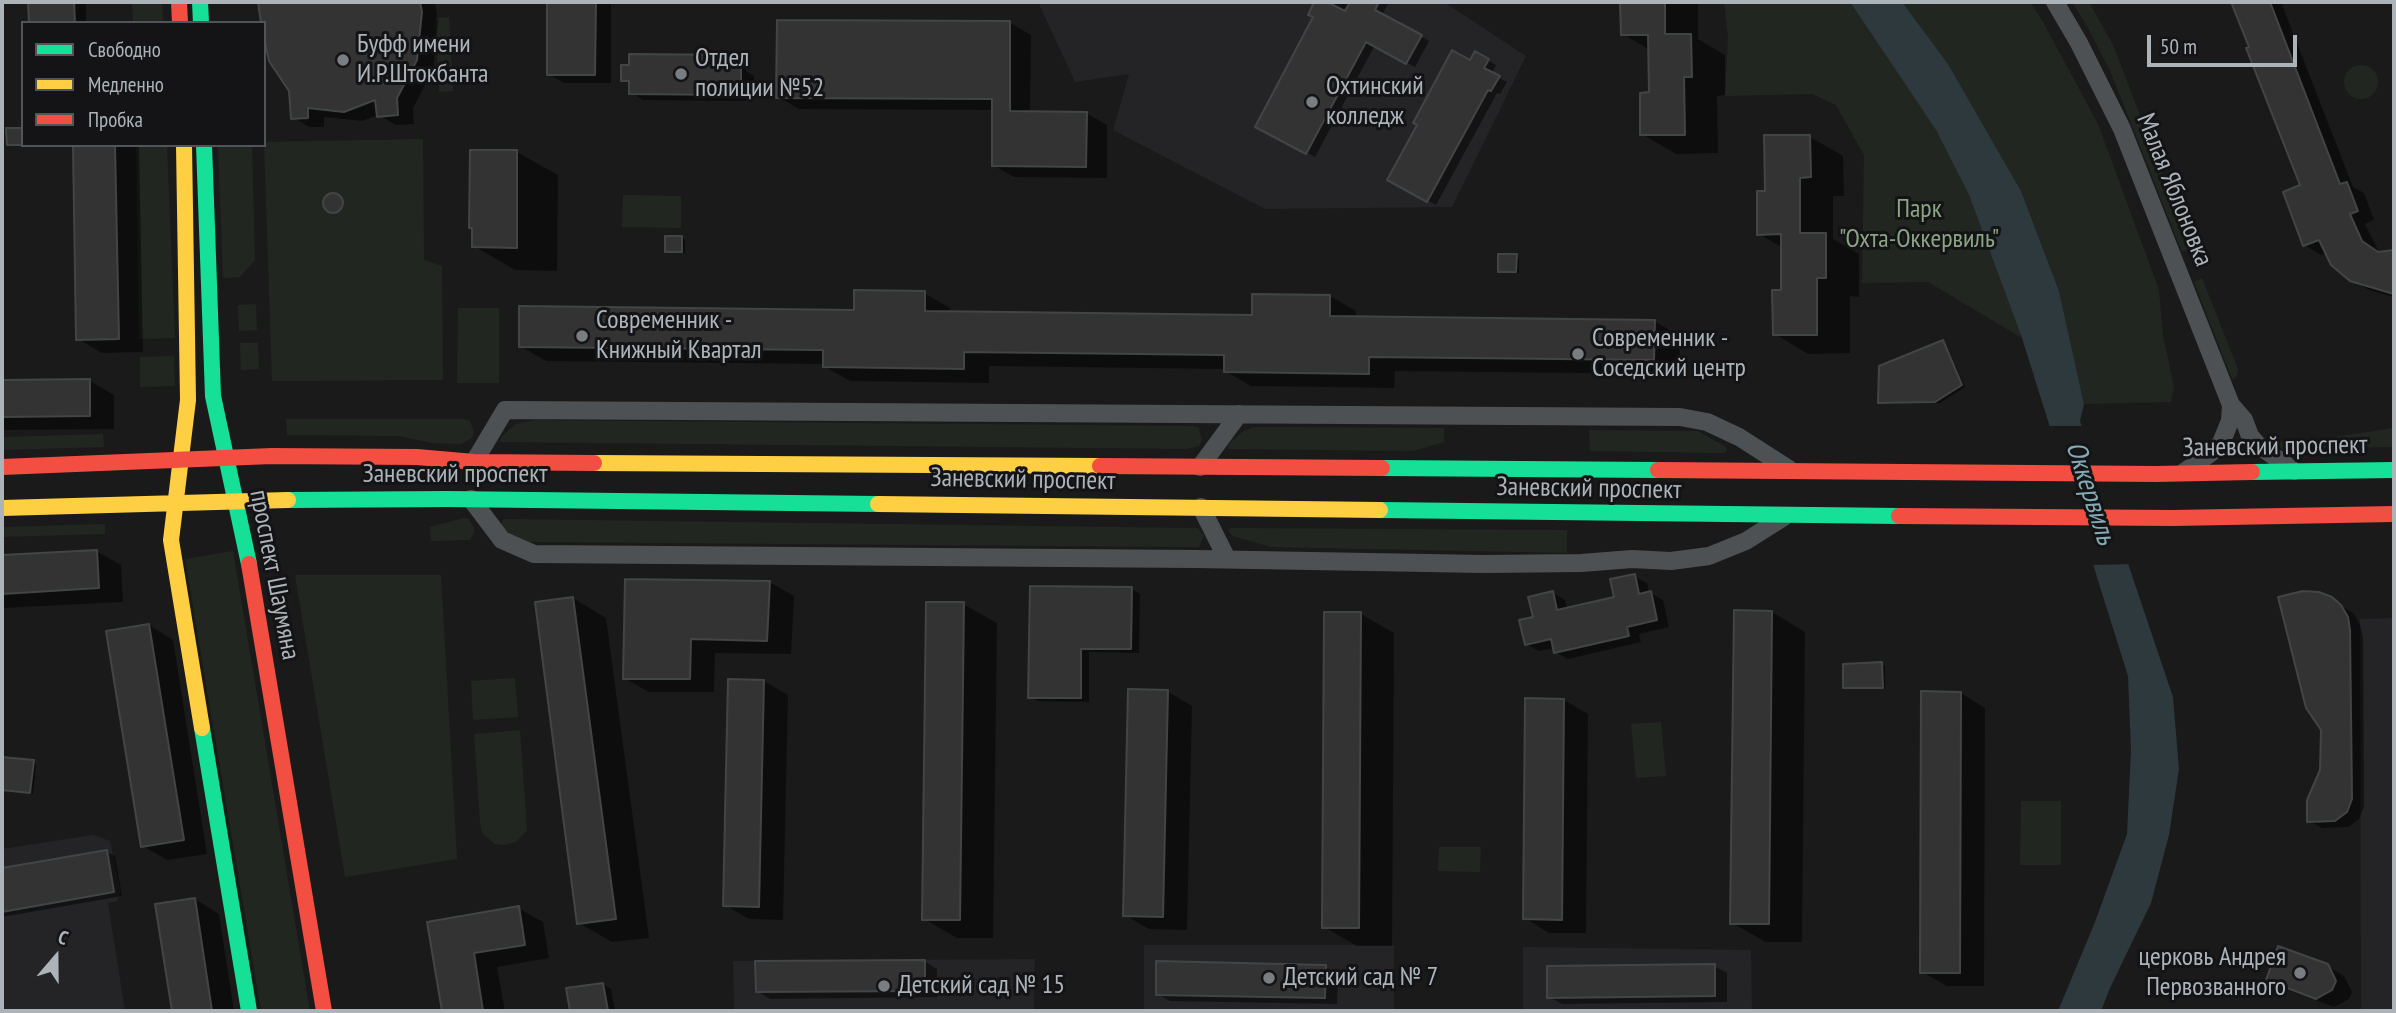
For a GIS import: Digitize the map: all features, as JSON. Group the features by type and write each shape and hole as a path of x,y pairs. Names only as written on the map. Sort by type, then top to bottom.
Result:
{"main road":[{"path":"180,2 180,21"},
{"path":"200,2 201,21"},
{"path":"184,147 188,372 171,540 249,1011"},
{"name":"проспект Шаумяна","path":"204,147 213,396 245,541 324,1011"},
{"name":"Заневский проспект","path":"2,467 226,458 417,457 474,461 2156,474 2394,470"},
{"name":"Заневский проспект","path":"2,508 471,499 1580,514 2173,517 2394,514"}],"street":[{"name":"Малая Яблоновка","path":"2055,2 2079,43 2122,130 2231,405 2244,420 2250,436 2257,444 2294,471"},
{"path":"2182,473 2221,443 2230,421 2231,405"},
{"path":"474,461 505,410 1679,417 1707,422 1739,438 1791,471"},
{"path":"1200,467 1239,414"},
{"path":"471,499 502,540 534,554 1227,559 1483,564 1581,563 1632,559 1689,560 1709,556 1746,541 1787,515"},
{"path":"1201,507 1227,559"}],"shaded area":[{"name":"Охтинский колледж","path":"1038,2 1444,2 1526,56 1452,207 1265,209 1113,130 1129,74 1075,82"},
{"path":"2394,618 2394,1011 2361,1011 2360,619"},
{"path":"93,835 110,841 121,892 117,901 108,903 125,1011 2,1011 2,849"},
{"name":"Детский сад № 7","path":"1144,945 1394,945 1394,1011 1144,1011"},
{"path":"1523,947 1751,950 1752,1011 1523,1011"},
{"name":"Детский сад № 15","path":"1035,959 1034,1011 734,1011 733,961"}],"green space":[{"path":"132,2 162,2 163,21 133,21"},
{"name":"Парк \"Охта-Оккервиль\"","path":"1724,2 1850,2 1936,130 1969,195 2022,338 1928,282 1862,283 1864,155 1836,105 1812,94 1725,96 1728,37"},
{"path":"1902,2 2030,2 2098,124 2159,290 2163,336 2174,387 2171,402 2084,404 2059,291 2021,191 1948,64"},
{"path":"2072,2 2089,2 2113,45 2191,248 2182,252 2111,73"},
{"path":"449,17 453,91 439,92 435,18"},
{"path":"2361,65 2373,70 2378,82 2373,94 2361,99 2349,94 2344,82 2349,70"},
{"path":"423,139 424,260 442,266 443,380 272,381 266,142"},
{"path":"136,147 167,147 175,338 139,339"},
{"path":"218,147 252,147 255,260 240,277 223,278"},
{"path":"623,195 681,196 681,228 622,227"},
{"path":"2202,278 2238,369 2237,376 2232,379 2194,282"},
{"path":"256,304 257,330 239,331 238,305"},
{"path":"458,308 499,308 499,383 457,383"},
{"path":"240,343 258,343 259,369 241,370"},
{"path":"174,356 175,386 140,387 140,357"},
{"path":"286,419 464,419 470,421 474,432 472,438 461,444 432,443 399,436 287,435"},
{"path":"534,420 1193,426 1199,428 1202,440 1199,446 1187,449 500,442 502,436 516,424"},
{"path":"1253,427 1444,428 1444,442 1413,451 1228,449 1229,444 1242,432"},
{"path":"2394,428 2394,447 2282,449 2266,442 2315,440"},
{"path":"1589,430 1698,431 1726,447 1727,451 1590,451"},
{"path":"103,434 104,447 2,450 2,437"},
{"path":"469,519 474,528 470,540 431,541 430,527"},
{"path":"503,520 1198,528 1204,536 1199,547 528,542 513,537 502,527"},
{"path":"105,524 105,534 2,537 2,527"},
{"path":"1231,528 1567,530 1567,553 1270,547 1233,536 1228,531"},
{"path":"233,551 310,1011 261,1011 185,559"},
{"path":"295,575 441,575 457,859 345,877"},
{"path":"515,678 518,717 473,720 471,681"},
{"path":"1661,722 1666,776 1636,778 1631,724"},
{"path":"520,730 527,830 516,842 495,844 482,833 480,823 474,734"},
{"path":"2021,801 2061,801 2061,865 2020,865"},
{"path":"1439,847 1481,847 1480,872 1438,871"}],"water":[{"name":"Оккервиль","path":"1850,2 1902,2 1948,64 2021,191 2059,291 2084,404 2080,421 2173,697 2179,769 2169,835 2151,903 2101,1011 2058,1011 2095,922 2127,834 2131,750 2128,676 2022,338 1969,195 1936,130"}],"pier":[{"path":"2046,426 2086,426 2133,564 2090,565"}],"building":[{"path":"28,2 74,2 75,21 29,21"},
{"name":"Буфф имени И.Р.Штокбанта","path":"258,2 420,2 422,12 417,60 397,98 398,115 377,117 375,100 344,112 308,108 308,118 291,119 289,91 269,61 266,21 261,21"},
{"path":"547,2 596,2 595,75 547,75"},
{"path":"1314,2 1327,2 1345,11 1350,2 1379,2 1375,10 1422,35 1406,64 1366,42 1306,154 1255,127 1313,17 1308,15"},
{"path":"1620,2 1665,2 1665,34 1691,34 1692,77 1684,77 1685,135 1640,135 1640,93 1649,92 1648,35 1621,35"},
{"path":"2231,2 2270,2 2340,184 2347,182 2358,211 2350,214 2362,241 2378,252 2394,250 2394,294 2350,281 2331,265 2319,240 2303,246 2283,192 2300,185 2246,48 2249,47"},
{"path":"777,20 1010,21 1010,111 1087,112 1086,167 992,166 992,99 776,98"},
{"path":"1452,50 1470,60 1475,51 1489,59 1484,68 1500,76 1491,91 1488,90 1427,202 1387,180 1417,125 1413,123"},
{"name":"Отдел полиции №52","path":"629,54 734,55 734,67 741,67 741,82 734,82 734,95 629,94 629,81 621,81 621,65 629,65"},
{"path":"6,128 21,128 21,145 7,145"},
{"path":"1764,135 1810,135 1811,177 1800,178 1800,233 1826,233 1826,278 1817,278 1817,335 1773,335 1772,290 1781,290 1781,234 1757,235 1757,191 1765,191"},
{"path":"73,147 115,147 119,339 76,340"},
{"path":"470,150 517,150 517,248 472,247 472,228 469,228"},
{"path":"333,193 340,196 343,203 340,210 333,213 326,210 323,203 326,196"},
{"path":"665,236 682,236 682,252 665,252"},
{"path":"1498,254 1517,254 1516,272 1498,272"},
{"path":"854,290 925,291 925,311 1252,315 1252,294 1330,295 1330,316 1655,320 1654,360 1369,357 1369,374 1224,372 1224,355 964,352 964,369 823,367 823,350 519,347 519,306 854,310"},
{"path":"1943,340 1962,385 1935,402 1878,403 1879,366"},
{"path":"90,379 90,416 2,417 2,380"},
{"path":"97,550 99,588 2,594 2,555"},
{"path":"1635,574 1639,594 1651,591 1657,620 1627,627 1629,636 1554,653 1551,639 1525,645 1519,620 1533,617 1528,597 1553,591 1557,610 1614,597 1610,579"},
{"path":"625,579 770,581 767,641 691,639 690,679 623,679"},
{"path":"1030,586 1132,587 1131,649 1081,649 1081,698 1028,698"},
{"path":"2303,591 2319,592 2332,597 2348,617 2350,630 2352,799 2347,812 2335,821 2307,822 2307,800 2320,770 2321,730 2306,708 2278,597"},
{"path":"573,597 616,919 577,924 535,602"},
{"path":"926,602 964,602 960,920 922,920"},
{"path":"1734,610 1772,611 1769,924 1730,924"},
{"path":"1324,612 1361,612 1359,928 1322,928"},
{"path":"149,624 184,840 141,847 106,631"},
{"path":"1882,662 1883,688 1843,688 1843,664"},
{"path":"728,679 764,680 759,907 723,906"},
{"path":"1128,689 1168,690 1163,917 1123,916"},
{"path":"1921,691 1961,692 1960,973 1920,973"},
{"path":"1525,698 1564,699 1562,920 1523,919"},
{"path":"2,757 34,760 30,793 2,790"},
{"path":"107,850 114,892 2,912 2,868"},
{"path":"195,898 212,1011 172,1011 155,904"},
{"path":"519,906 525,945 474,953 483,1011 442,1011 427,922"},
{"name":"церковь Андрея Первозванного","path":"2278,946 2328,964 2336,981 2332,990 2316,999 2266,980"},
{"path":"925,960 925,991 756,992 755,961"},
{"path":"1156,961 1326,965 1325,998 1156,995"},
{"path":"1715,964 1715,996 1547,998 1547,966"},
{"path":"603,983 608,1011 570,1011 566,988"}],"traffic: fast":[{"path":"200,2 201,21"},
{"path":"204,147 213,396 249,564"},
{"path":"1382,468 1658,470"},
{"path":"2252,472 2394,470"},
{"path":"288,500 878,504"},
{"path":"1380,510 1899,516"},
{"path":"202,728 249,1011"}],"traffic: slow":[{"path":"184,147 188,400 171,540 202,728"},
{"path":"594,463 1100,466"},
{"path":"2,508 288,500"},
{"path":"878,504 1380,510"}],"traffic: jam":[{"path":"179,2 180,21"},
{"path":"2,467 272,456 417,457 474,462 594,463"},
{"path":"1100,466 1382,468"},
{"path":"1658,470 2156,474 2252,472"},
{"path":"1899,516 2173,518 2394,514"},
{"path":"249,564 324,1011"}],"place":[{"name":"Буфф имени И.Р.Штокбанта","path":"343,60"},
{"name":"Отдел полиции №52","path":"681,74"},
{"name":"Охтинский колледж","path":"1312,102"},
{"name":"Современник - Книжный Квартал","path":"582,336"},
{"name":"Современник - Соседский центр","path":"1578,354"},
{"name":"церковь Андрея Первозванного","path":"2300,973"},
{"name":"Детский сад № 7","path":"1269,978"},
{"name":"Детский сад № 15","path":"884,986"}]}
